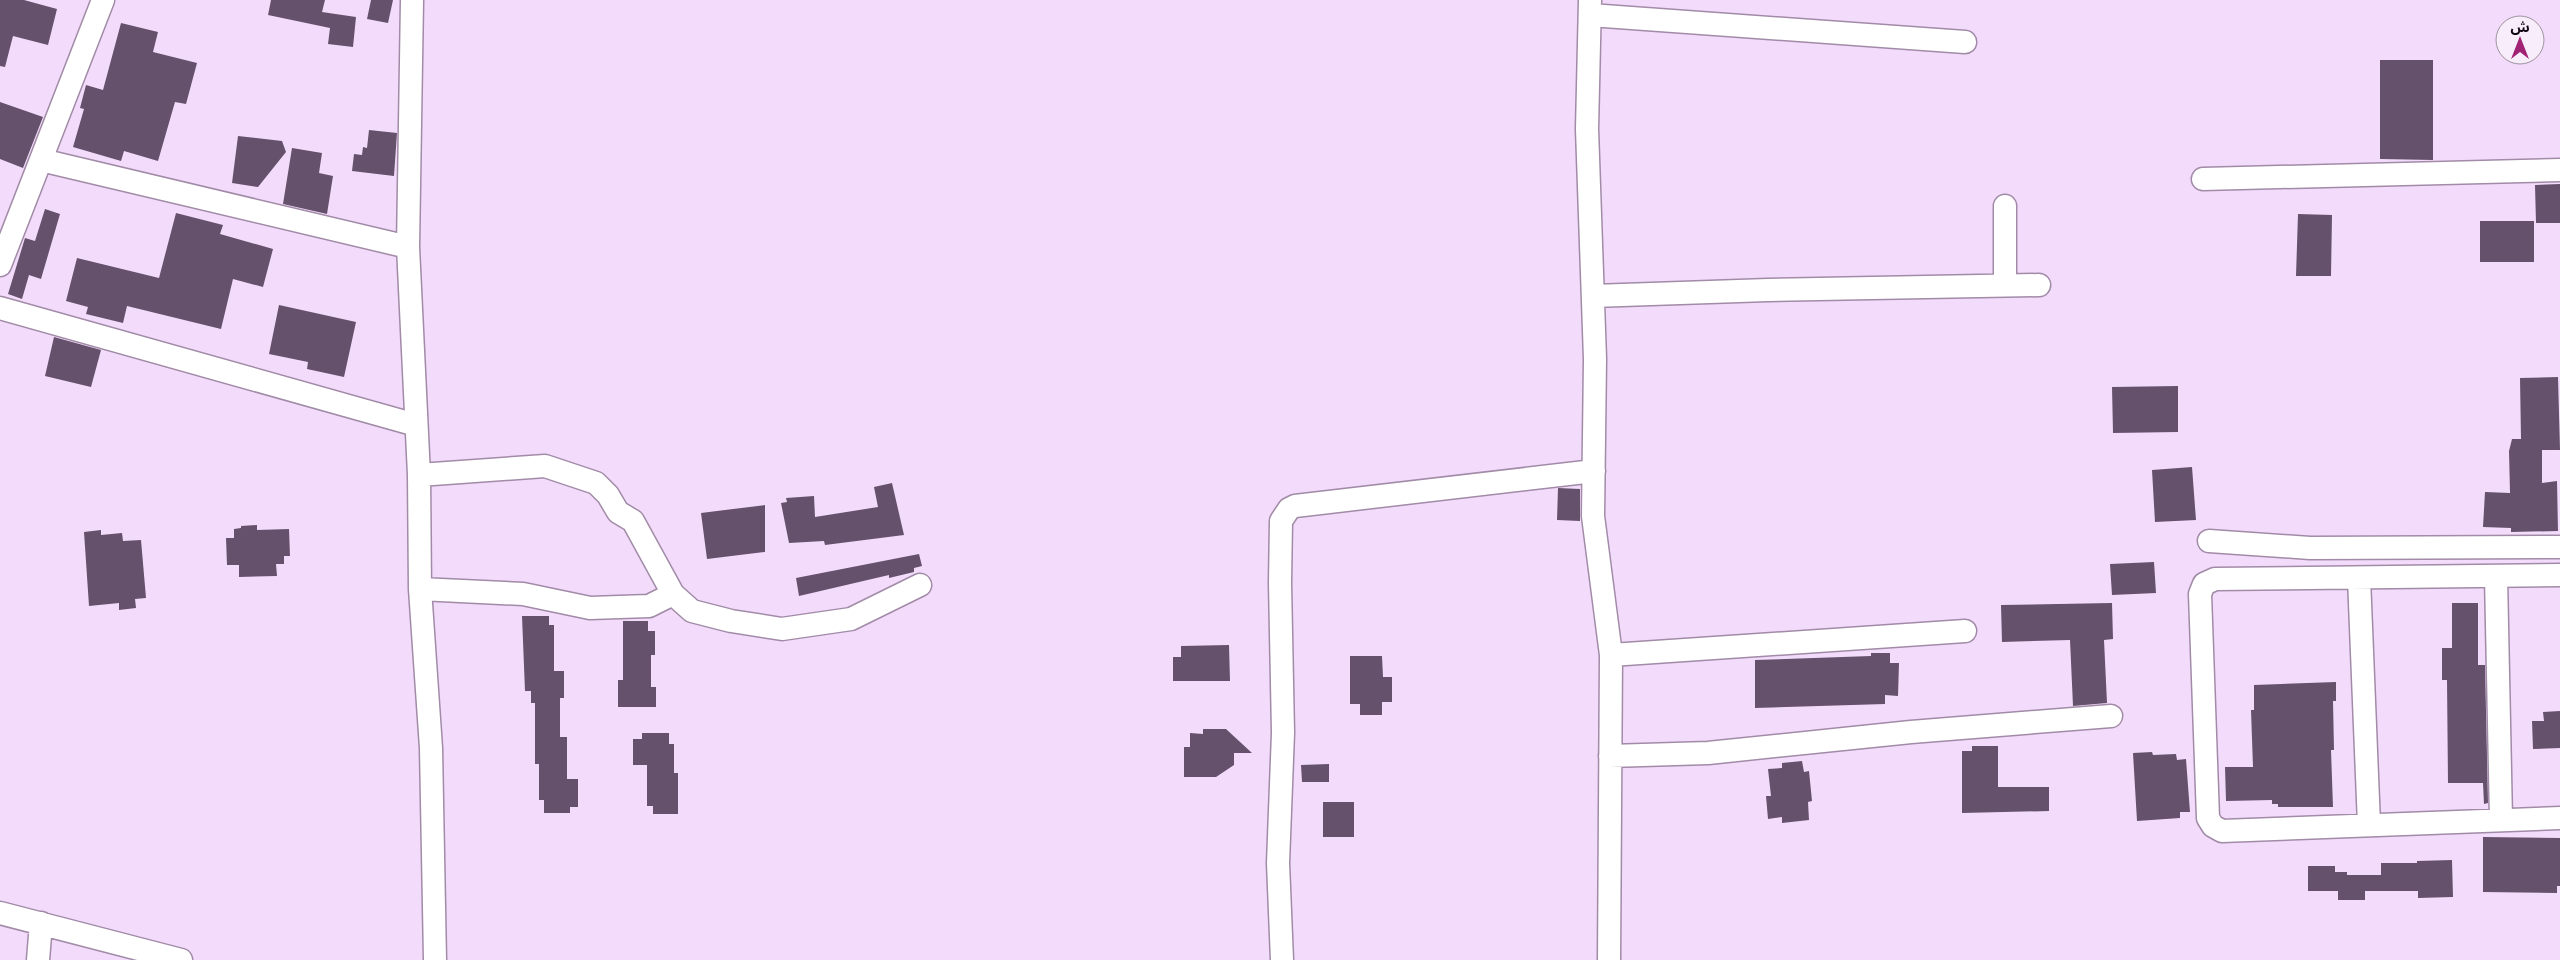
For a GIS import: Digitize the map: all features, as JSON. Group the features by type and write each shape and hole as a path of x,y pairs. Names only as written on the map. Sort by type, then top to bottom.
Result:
{"street":[{"path":"0,264 103,0"},
{"path":"412,0 408,246 418,475 420,589 431,748 435,960"},
{"path":"1609,960 1611,655 1594,516 1593,296 1587,129 1590,7 1965,42"},
{"path":"42,160 408,246"},
{"path":"2203,179 2560,170"},
{"path":"2005,206 2005,284"},
{"path":"1593,296 2005,284 2039,285"},
{"path":"0,308 416,425"},
{"path":"418,475 545,466 596,483 608,495 618,512 633,521 673,594 692,611 764,627 782,628 850,619 920,585"},
{"path":"1282,960 1278,863 1283,733 1280,583 1281,522 1284,514 1295,506 1594,471"},
{"path":"2208,541 2310,548 2560,547"},
{"path":"2560,575 2215,579 2209,580 2200,589 2208,818 2213,826 2222,831 2560,818"},
{"path":"2496,576 2501,820"},
{"path":"2359,578 2369,825"},
{"path":"420,589 523,594 590,608 649,606 673,594"},
{"path":"1611,655 1966,631"},
{"path":"1610,756 1708,753 1911,732 2111,716"},
{"path":"0,914 181,960"},
{"path":"38,960 41,923"}],"building":[{"path":"0,0 24,0 57,9 48,45 13,36 5,67 0,66"},
{"path":"271,0 325,0 322,12 356,17 353,47 328,44 330,28 268,15"},
{"path":"371,0 393,0 388,23 367,19"},
{"path":"121,23 158,32 153,52 197,63 186,104 175,102 158,161 124,151 121,161 73,147 84,109 80,108 86,85 103,90"},
{"path":"2380,60 2433,60 2433,160 2380,159"},
{"path":"0,102 43,117 23,168 0,159"},
{"path":"369,130 397,133 394,176 352,171 354,154 362,155 363,147 367,148"},
{"path":"238,136 282,141 286,152 258,187 232,183"},
{"path":"292,148 322,153 319,173 333,176 327,214 283,204"},
{"path":"2560,184 2560,223 2536,223 2535,185"},
{"path":"45,209 60,214 41,279 29,275 22,299 8,294 25,238 35,241"},
{"path":"176,213 223,225 220,234 273,249 263,287 233,279 221,329 127,306 123,323 86,314 88,307 66,301 77,258 159,278"},
{"path":"2298,214 2332,215 2331,276 2296,276"},
{"path":"2480,221 2534,221 2534,262 2480,262"},
{"path":"279,305 356,322 344,377 307,369 308,362 269,354"},
{"path":"54,337 101,350 91,387 45,376"},
{"path":"2558,377 2560,450 2542,450 2542,483 2557,481 2558,531 2511,532 2511,528 2483,527 2485,492 2510,493 2509,451 2512,439 2521,439 2520,378"},
{"path":"2178,386 2178,432 2113,433 2112,387"},
{"path":"2192,467 2196,520 2155,522 2152,470"},
{"path":"892,483 904,535 825,545 824,541 789,543 781,503 787,502 786,498 814,496 815,517 878,507 874,487"},
{"path":"1558,488 1580,489 1580,521 1557,520"},
{"path":"765,505 765,552 707,559 701,513"},
{"path":"257,525 257,530 289,529 290,556 284,556 284,564 276,564 277,576 239,577 239,565 227,565 226,538 234,538 234,529 241,528 241,526"},
{"path":"101,530 101,535 122,533 123,541 141,540 146,598 135,599 136,608 119,610 119,603 89,606 84,532"},
{"path":"919,554 922,566 914,568 914,572 889,578 889,575 799,596 796,578"},
{"path":"2154,562 2156,593 2112,595 2110,564"},
{"path":"2112,603 2113,639 2104,640 2107,703 2073,706 2070,640 2002,642 2001,605"},
{"path":"2452,603 2478,603 2478,665 2485,665 2488,803 2484,804 2483,783 2448,783 2447,680 2442,680 2442,648 2452,648"},
{"path":"522,616 549,616 549,625 554,625 554,671 564,671 564,698 560,698 560,737 567,737 567,779 578,779 578,807 570,807 570,813 544,813 544,800 539,800 539,764 535,764 535,703 531,703 531,691 525,691"},
{"path":"623,621 648,621 648,631 655,631 655,655 651,655 651,687 656,687 656,707 618,707 618,680 623,680"},
{"path":"1229,645 1230,681 1173,681 1173,657 1181,657 1181,646"},
{"path":"1871,653 1890,653 1890,663 1899,663 1898,696 1885,695 1885,704 1755,708 1755,660 1871,656"},
{"path":"1350,656 1382,656 1383,677 1392,677 1392,702 1382,702 1382,715 1360,715 1360,704 1350,704"},
{"path":"2336,682 2336,701 2333,701 2334,750 2331,750 2333,807 2278,807 2278,804 2272,804 2272,800 2226,801 2225,767 2253,767 2251,710 2254,710 2254,685"},
{"path":"2560,711 2560,748 2533,749 2532,721 2544,721 2543,712"},
{"path":"1203,729 1226,729 1252,753 1234,753 1234,765 1216,777 1184,777 1184,747 1190,747 1190,733 1203,734"},
{"path":"642,733 669,733 669,744 674,744 674,773 678,773 678,814 653,814 653,806 647,806 647,765 633,765 633,739 642,739"},
{"path":"1972,746 1998,746 1998,787 2049,787 2049,811 1962,813 1962,751 1972,751"},
{"path":"2152,752 2153,755 2176,754 2177,760 2186,759 2190,812 2180,812 2180,818 2137,821 2133,753"},
{"path":"1802,761 1804,772 1809,771 1812,801 1808,802 1809,820 1782,823 1782,817 1768,819 1766,796 1771,796 1768,769 1782,768 1782,763"},
{"path":"1329,764 1329,782 1302,782 1301,765"},
{"path":"1323,802 1354,802 1354,837 1323,837"},
{"path":"2483,837 2560,838 2560,886 2557,886 2557,893 2483,892"},
{"path":"2452,860 2453,897 2418,898 2418,891 2365,891 2365,900 2338,900 2338,891 2308,891 2308,866 2335,866 2335,872 2347,872 2347,875 2381,875 2381,863 2417,863 2417,861"}]}
